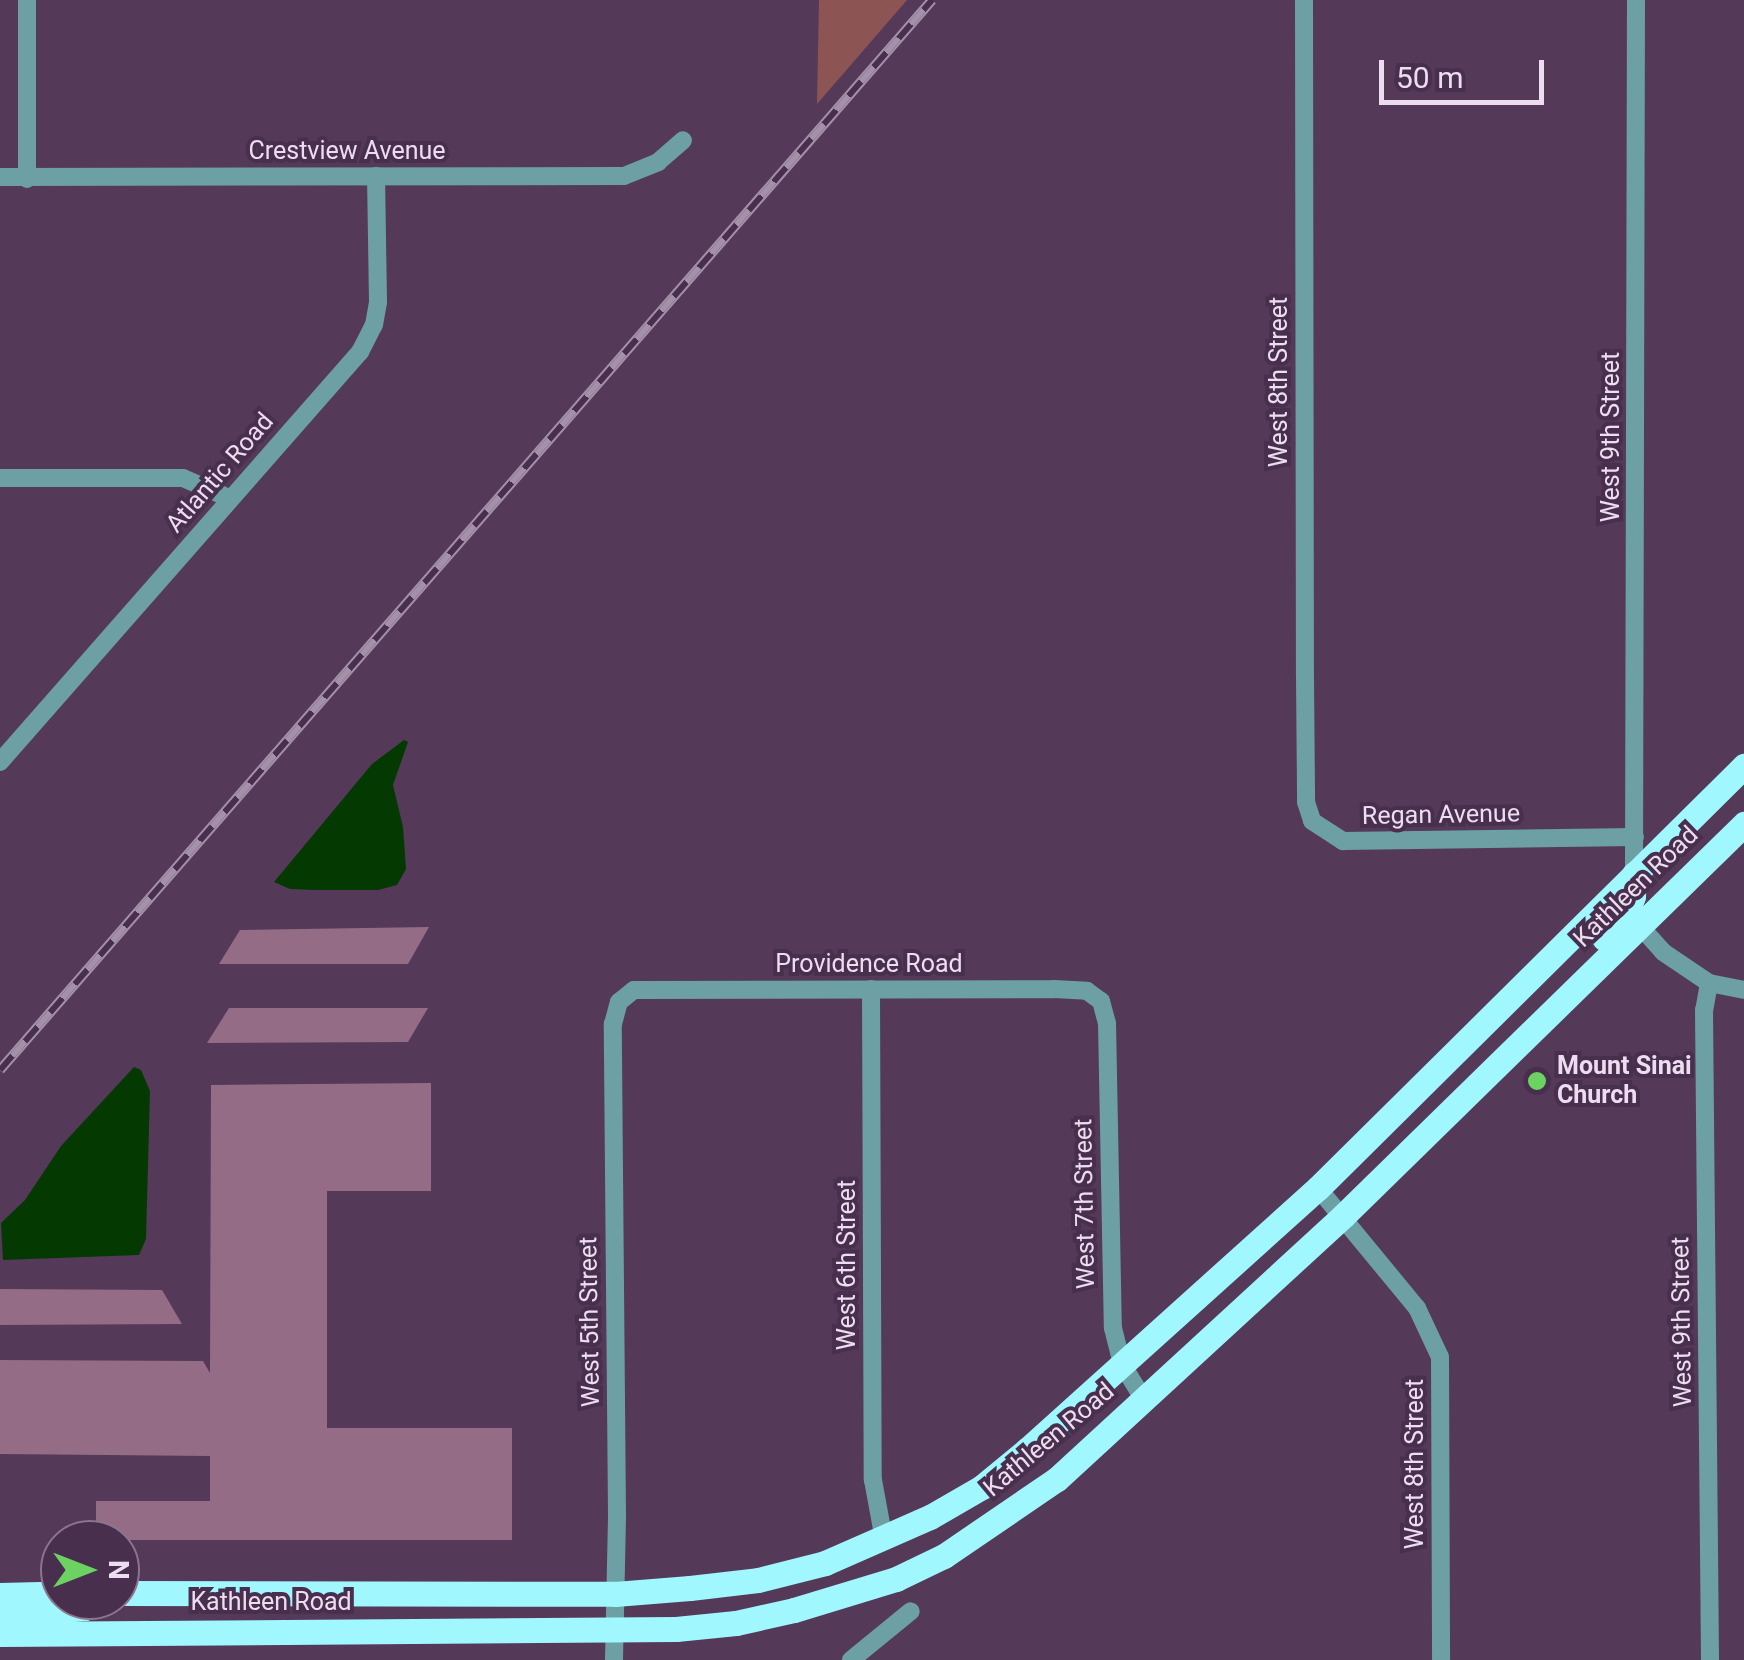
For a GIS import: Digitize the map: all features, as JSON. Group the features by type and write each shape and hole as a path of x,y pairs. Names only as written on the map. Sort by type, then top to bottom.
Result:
{"main road":[{"name":"Kathleen Road","path":"140,1595 615,1594 758,1580 825,1562 884,1540 982,1486 1318,1188 1744,766"},
{"name":"Kathleen Road","path":"0,1634 614,1633 736,1623 852,1596 896,1579 944,1556 1015,1510 1144,1400 1343,1216 1744,824"},
{"path":"1509,1054 1517,1024 1625,918 1634,896 1634,874"},
{"path":"0,1595 40,1594"},
{"name":"Kathleen Road","path":"0,1615 40,1612"}],"street":[{"path":"27,0 27,179"},
{"name":"West 8th Street","path":"1304,0 1306,765"},
{"name":"West 9th Street","path":"1634,874 1636,0"},
{"name":"Crestview Avenue","path":"0,178 624,176 658,162 683,140"},
{"name":"Atlantic Road","path":"0,762 360,352 374,324 378,302 376,176"},
{"path":"0,478 182,478 229,498"},
{"name":"Regan Avenue","path":"1306,765 1306,802 1312,821 1343,841 1634,838"},
{"path":"1639,925 1663,952 1709,983 1744,990"},
{"name":"West 9th Street","path":"1709,983 1704,1010 1710,1660"},
{"name":"West 6th Street","path":"871,989 873,1480 884,1540"},
{"name":"Providence Road","path":"634,990 1054,989 1087,992 1100,1002"},
{"name":"West 5th Street","path":"614,1660 613,1024 619,1002 634,990"},
{"name":"West 7th Street","path":"1100,1002 1107,1024 1113,1328 1122,1364 1144,1400"},
{"name":"West 8th Street","path":"1318,1188 1416,1308 1440,1357 1441,1660"},
{"path":"851,1660 911,1611"}],"shaded area":[{"path":"819,0 907,0 817,104"},
{"path":"404,740 408,742 393,785 403,827 406,869 397,885 378,890 315,890 290,889 274,882 372,764"},
{"path":"134,1067 141,1070 150,1091 146,1239 139,1255 3,1260 1,1223 25,1200 61,1146"}],"building":[{"path":"429,927 408,964 219,964 240,930"},
{"path":"229,1008 428,1008 408,1042 207,1043"},
{"path":"431,1083 431,1191 327,1191 327,1428 512,1428 512,1540 140,1540 140,1520 96,1520 96,1501 210,1501 210,1456 0,1454 0,1360 203,1361 210,1373 211,1085"},
{"path":"0,1289 162,1290 182,1324 0,1325"}],"railway":[{"path":"0,1070 932,0"}],"place":[{"name":"Mount Sinai Church","path":"1537,1081"}]}
